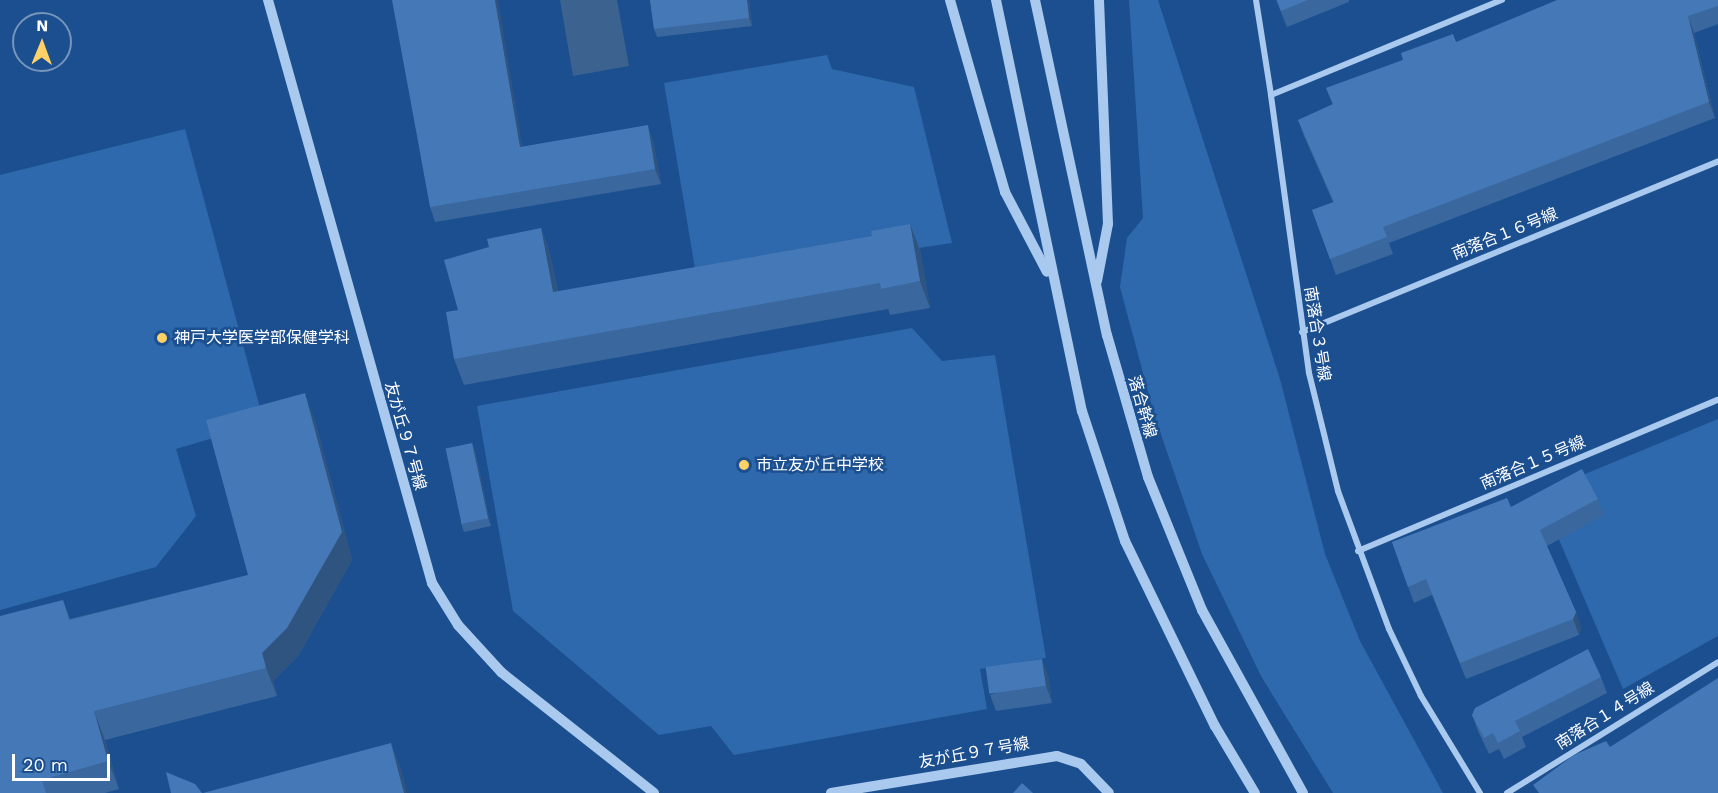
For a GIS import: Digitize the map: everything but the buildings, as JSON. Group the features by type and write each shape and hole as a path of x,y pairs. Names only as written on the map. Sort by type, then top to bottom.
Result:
{"street":[{"name":"友が丘９７号線","path":"268,0 432,583 458,625 501,672 654,793"},
{"path":"950,0 1005,192 1052,280"},
{"path":"996,0 1052,280 1082,411 1125,542 1215,726 1255,793"},
{"name":"落合幹線","path":"1035,0 1096,287 1122,394 1166,526 1246,696 1303,793"},
{"path":"1096,287 1108,224 1099,0"},
{"name":"南落合３号線","path":"1256,0 1302,332 1319,417 1358,552 1421,696 1480,793"},
{"path":"1270,95 1502,0"},
{"name":"南落合１６号線","path":"1302,332 1718,161"},
{"name":"南落合１５号線","path":"1358,552 1718,400"},
{"name":"南落合１４号線","path":"1506,793 1718,662"},
{"name":"友が丘９７号線","path":"831,793 1057,756 1081,764 1109,793"}],"shaded area":[{"path":"560,0 617,0 629,66 573,76"},
{"path":"1129,0 1158,0 1280,379 1325,554 1360,641 1443,793 1333,793 1261,676 1202,554 1154,414 1120,287 1127,238 1143,218"},
{"path":"827,55 832,69 914,87 952,243 697,281 664,83"},
{"path":"185,129 264,423 176,449 196,516 156,567 0,610 0,175"},
{"path":"912,328 942,361 995,355 1046,658 980,669 987,709 734,755 711,726 659,735 513,611 477,406"},
{"path":"1718,419 1718,636 1623,689 1539,493"}],"place":[{"name":"神戸大学医学部保健学科","path":"162,338"},
{"name":"市立友が丘中学校","path":"744,465"}]}
